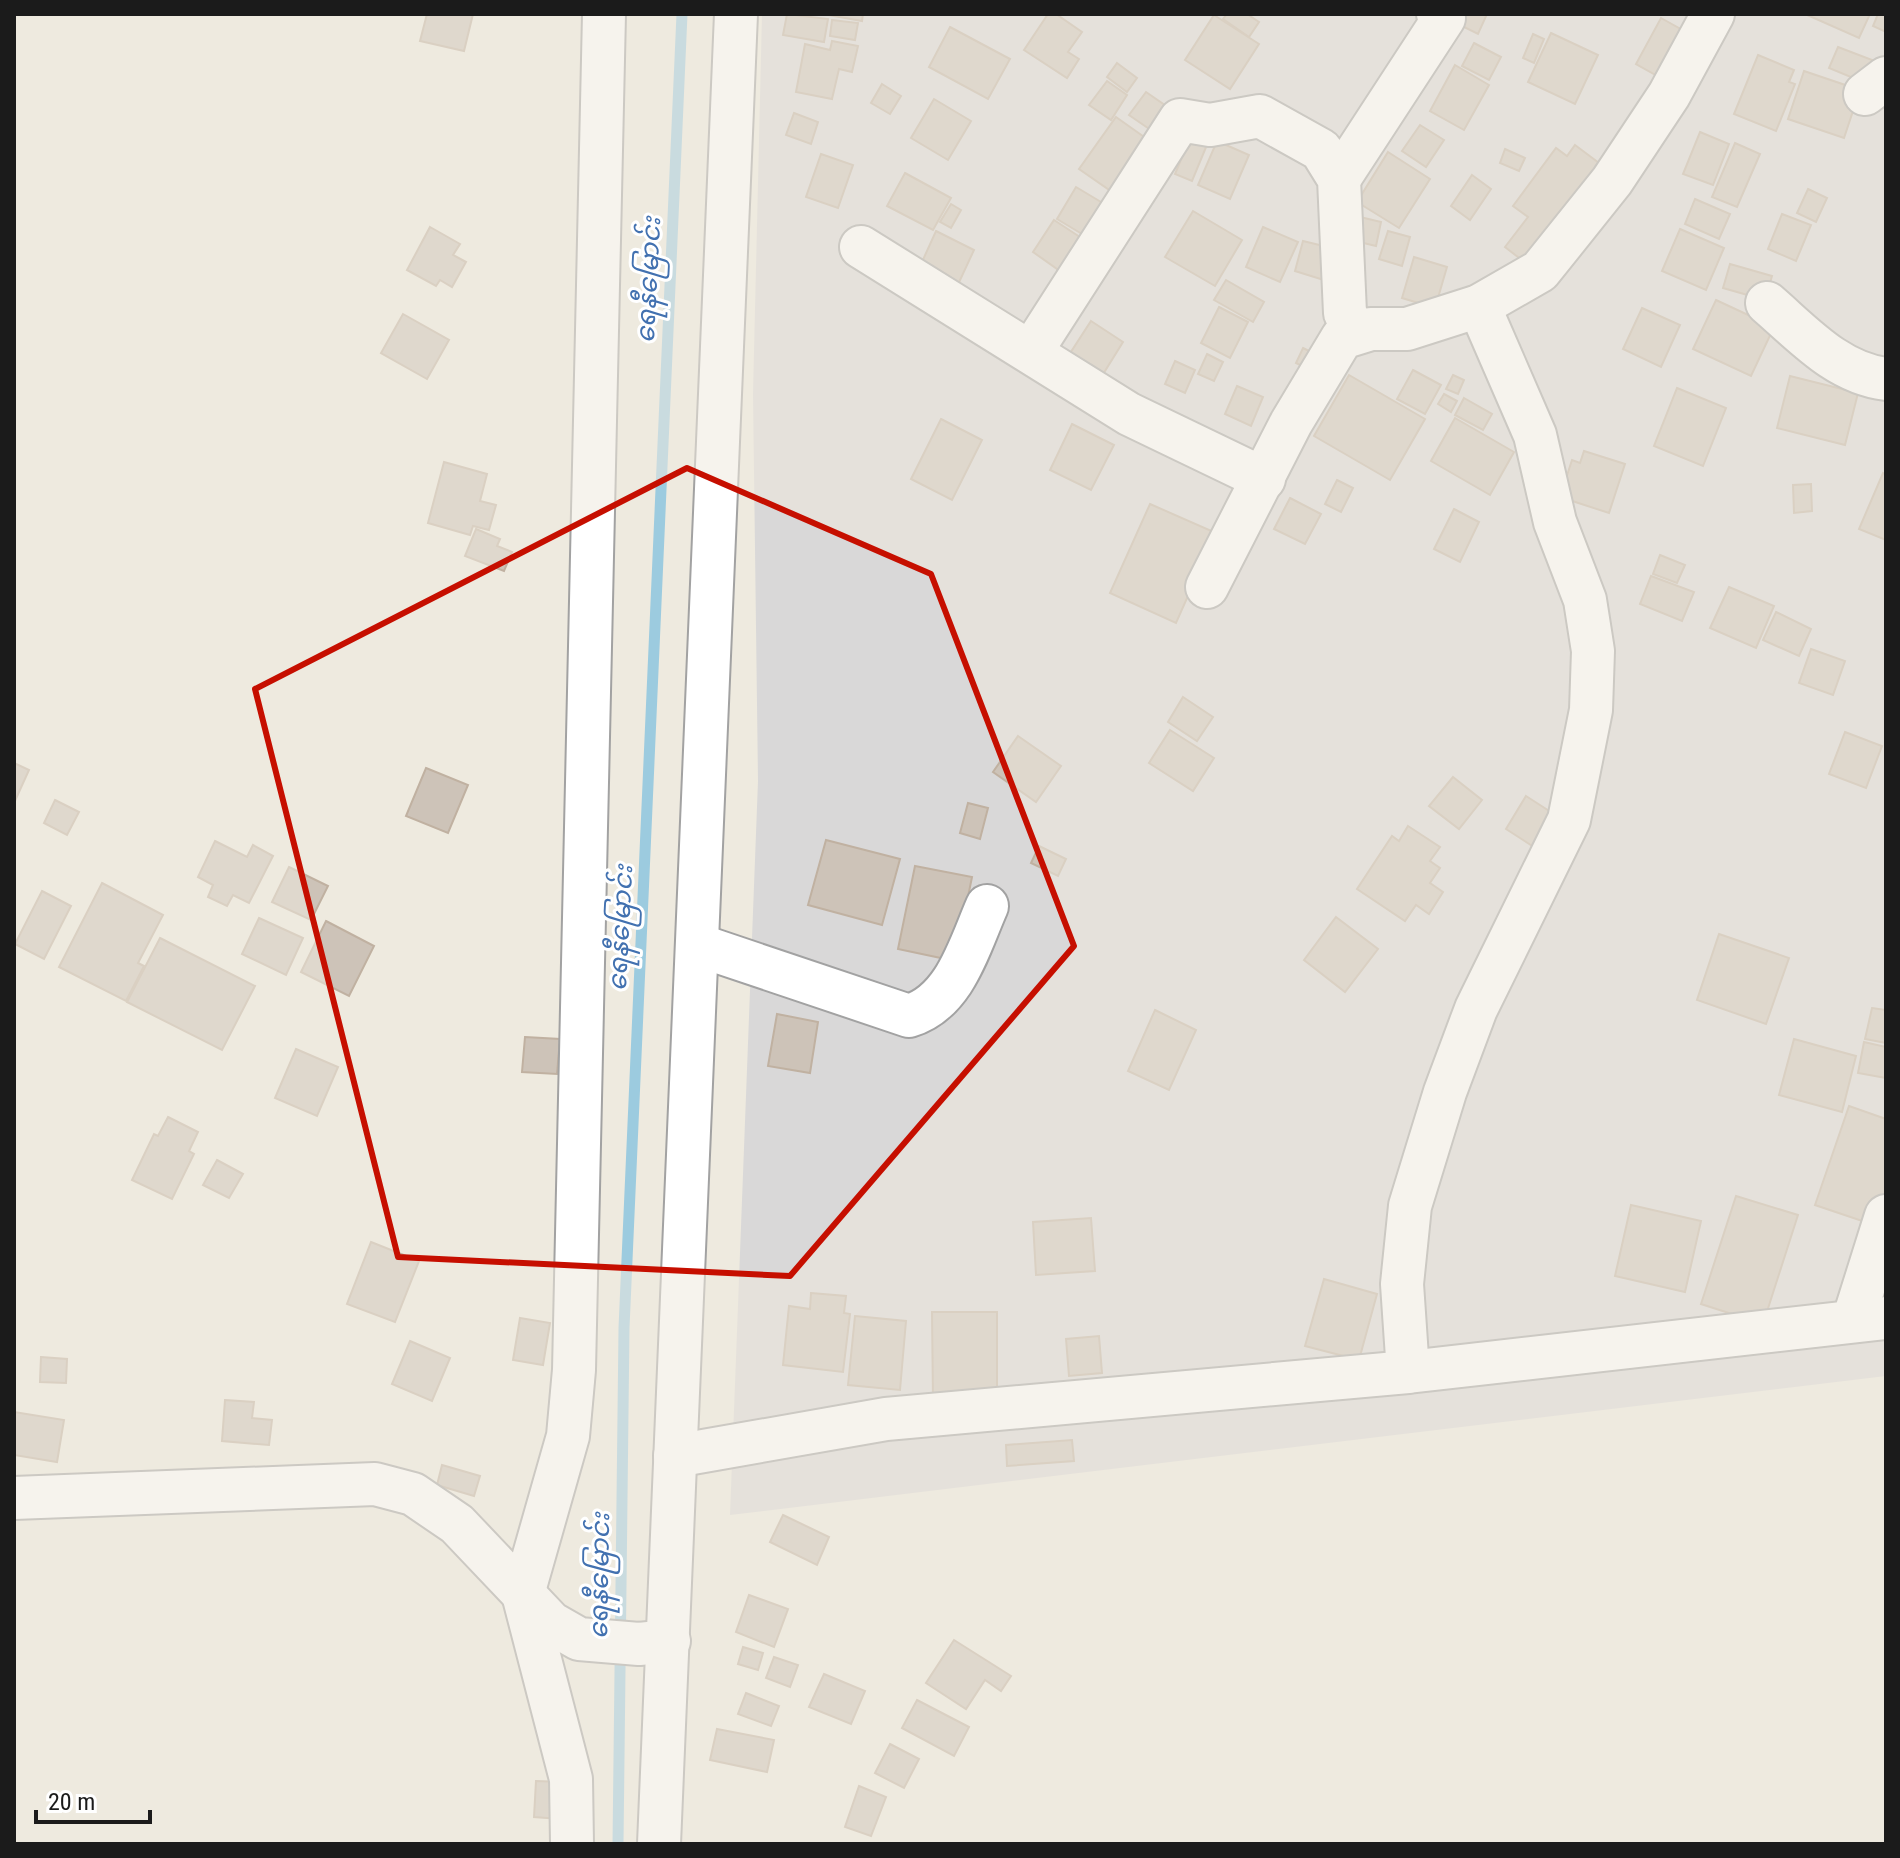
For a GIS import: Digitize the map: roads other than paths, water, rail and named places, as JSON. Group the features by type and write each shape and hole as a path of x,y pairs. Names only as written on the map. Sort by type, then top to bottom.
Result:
{"street":[{"path":"572,1844 571,1779 523,1594 568,1436 574,1370 604,14"},
{"path":"659,1844 654,1642 675,1456 736,14"},
{"path":"1339,179 1444,18 1438,14"},
{"path":"1207,587 1291,423 1342,338 1355,332 1407,329 1479,306 1540,271 1628,156 1669,95 1713,14"},
{"path":"1031,352 1180,120 1210,125 1260,116 1321,150 1339,179 1345,313 1355,332"},
{"path":"861,247 1129,414 1264,479"},
{"path":"1767,303 1835,361 1863,377 1886,379"},
{"path":"1408,1372 1402,1284 1410,1206 1445,1092 1476,1009 1569,820 1591,710 1593,651 1585,600 1555,522 1535,435 1479,306"},
{"path":"698,945 909,1016 930,1010 944,994 987,906"},
{"path":"675,1456 886,1419 1408,1372 1870,1320 1886,1216"},
{"path":"14,1498 375,1484 413,1494 457,1524 551,1623 579,1639 654,1642"}],"waterway":[{"name":"ရေနီမြောင်း","path":"618,1844 624,1328 682,14"}]}
